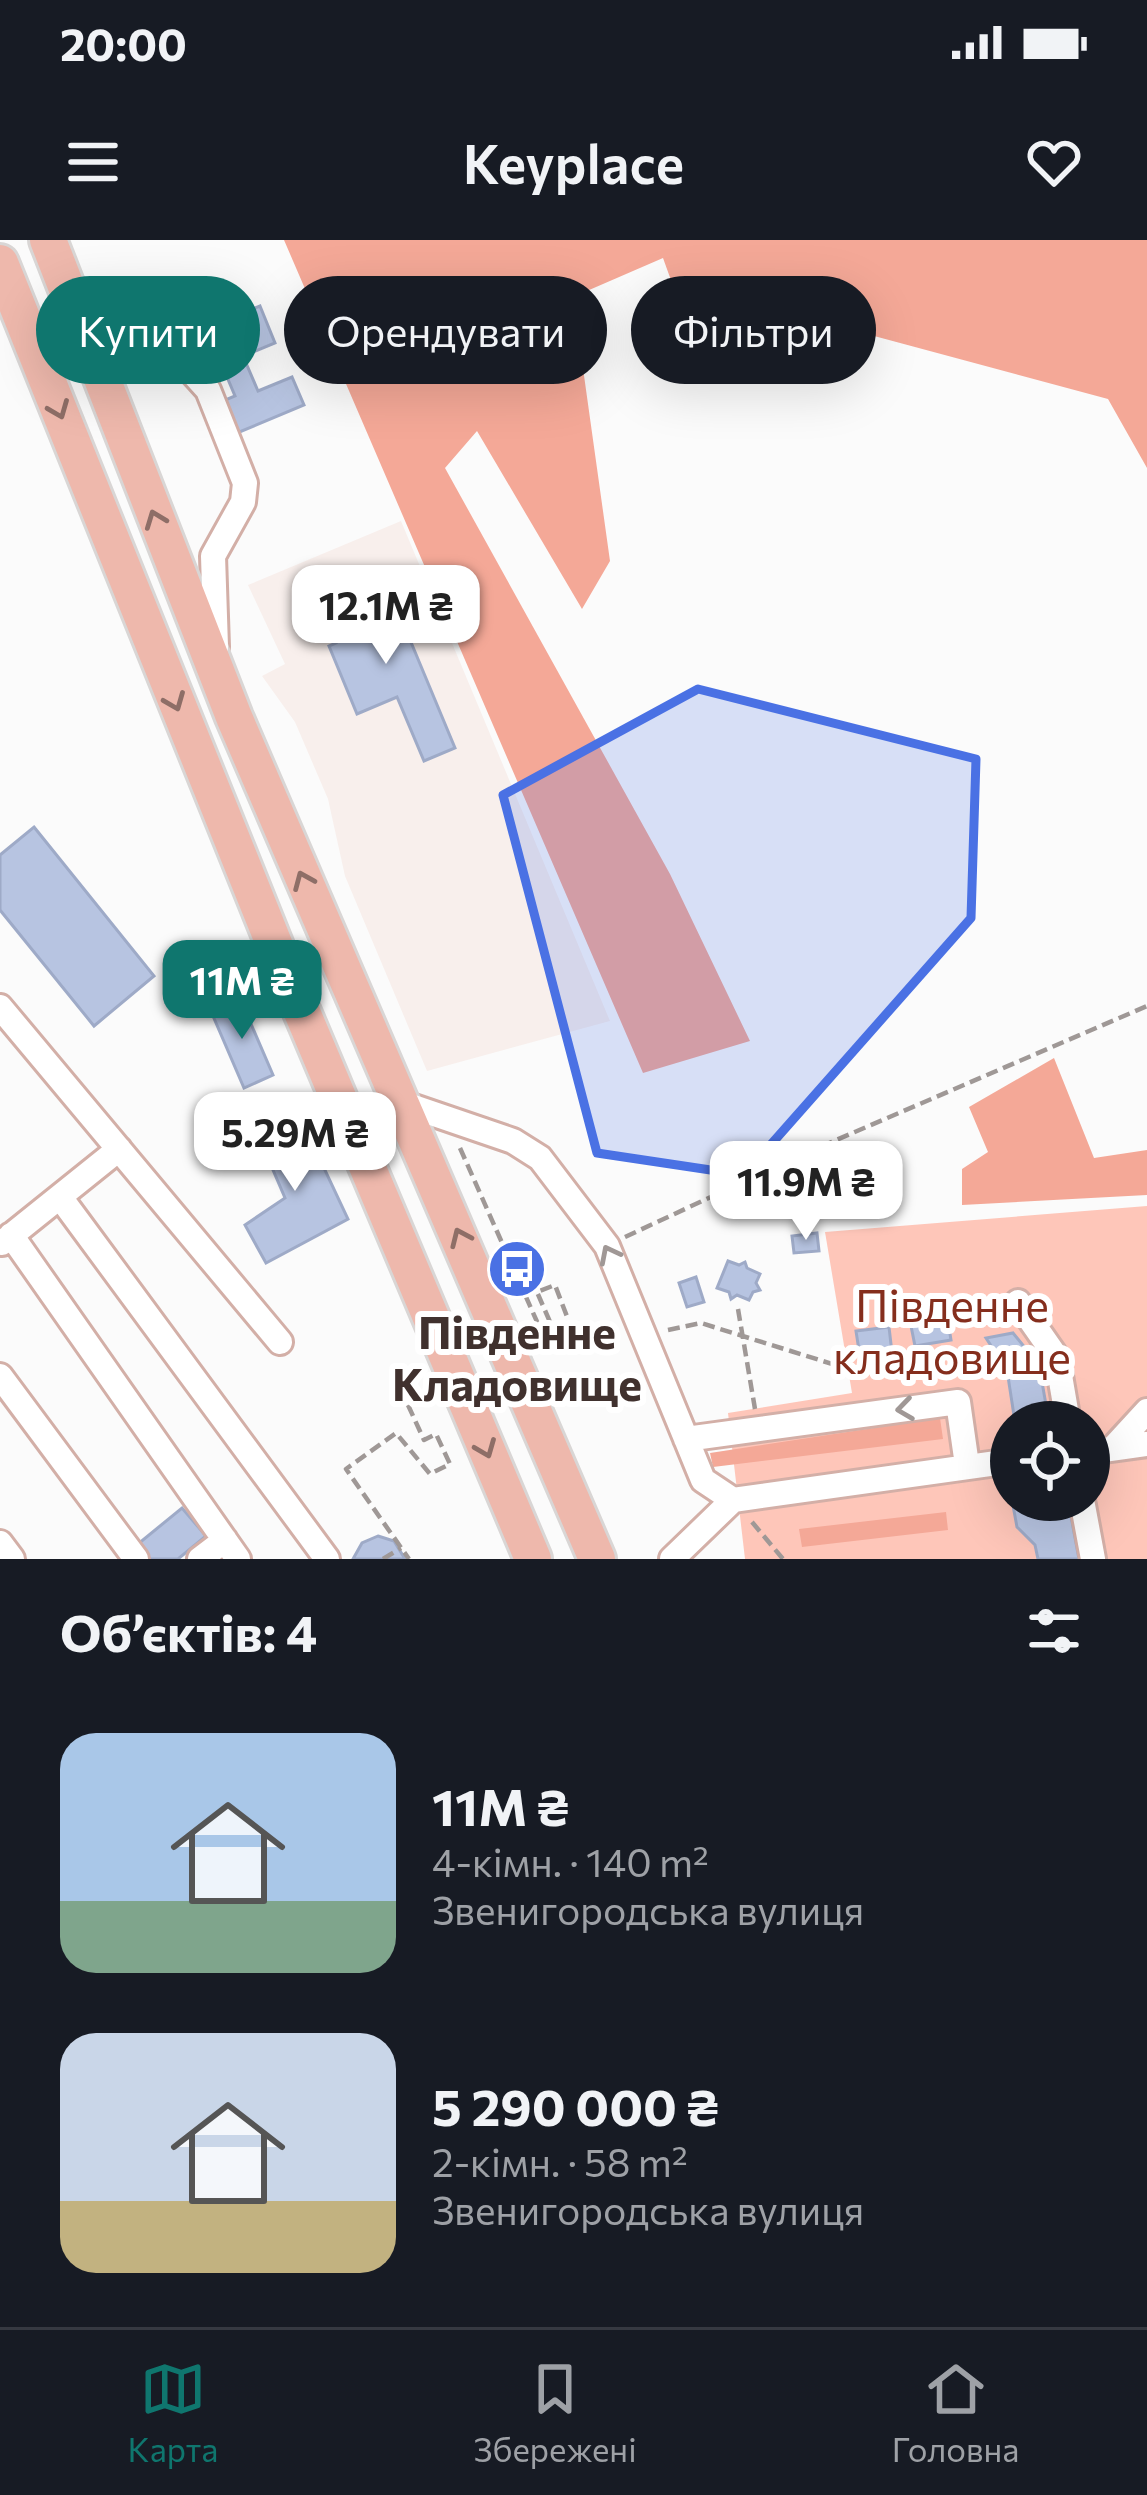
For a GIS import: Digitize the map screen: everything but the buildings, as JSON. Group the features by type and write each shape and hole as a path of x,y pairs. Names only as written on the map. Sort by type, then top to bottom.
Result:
{"highway":[{"path":"54,246 64,276"},
{"path":"0,263 290,986 533,1559"},
{"path":"104,384 218,680 597,1559"}],"street":[{"path":"202,384 245,483 243,502 213,556 218,680"},
{"path":"0,1007 280,1342"},
{"path":"399,1102 514,1141 540,1158 608,1246 703,1480 733,1500"},
{"path":"119,1149 6,1240 232,1550 200,1559"},
{"path":"60,1197 327,1559"},
{"path":"1018,1302 1057,1358 1064,1401"},
{"path":"0,1376 136,1559"},
{"path":"686,1439 958,1402 968,1465"},
{"path":"1110,1442 1147,1411"},
{"path":"1110,1449 1147,1444"},
{"path":"672,1559 733,1500 990,1463"},
{"path":"1086,1521 1093,1559"},
{"path":"0,1543 12,1559"}],"path":[{"path":"608,1246 790,1160 1147,1006"},
{"path":"446,1116 550,1351 701,1323 845,1368"},
{"path":"556,1338 537,1292 555,1286 579,1348"},
{"path":"737,1309 758,1429"},
{"path":"408,1405 424,1440 436,1434 450,1464 430,1474 396,1433 346,1469 410,1559"},
{"path":"733,1500 783,1559"},
{"path":"383,1559 401,1548"}],"highlighted area":[{"path":"698,689 976,759 971,918 744,1175 597,1153 503,795"}],"shaded area":[{"path":"284,240 1147,240 1147,468 1108,399 876,337 876,276 669,276 663,258 607,282 607,276 300,276"},
{"path":"346,384 585,384 610,561 582,609 477,431 445,468 670,874 750,1041 643,1073"},
{"path":"401,521 610,1021 427,1071 345,876 328,799 295,722 262,676 285,664 248,585"},
{"path":"1054,1058 1094,1158 1147,1150 1147,1195 962,1205 962,1169 988,1152 969,1107"},
{"path":"940,1418 943,1439 713,1467 710,1453"},
{"path":"946,1512 948,1530 802,1547 799,1529"}],"green space":[{"name":"Південне кладовище","path":"1147,1206 1147,1559 745,1559 728,1413 852,1393 825,1232"}],"place":[{"name":"Південне Кладовище","path":"517,1269"}]}
